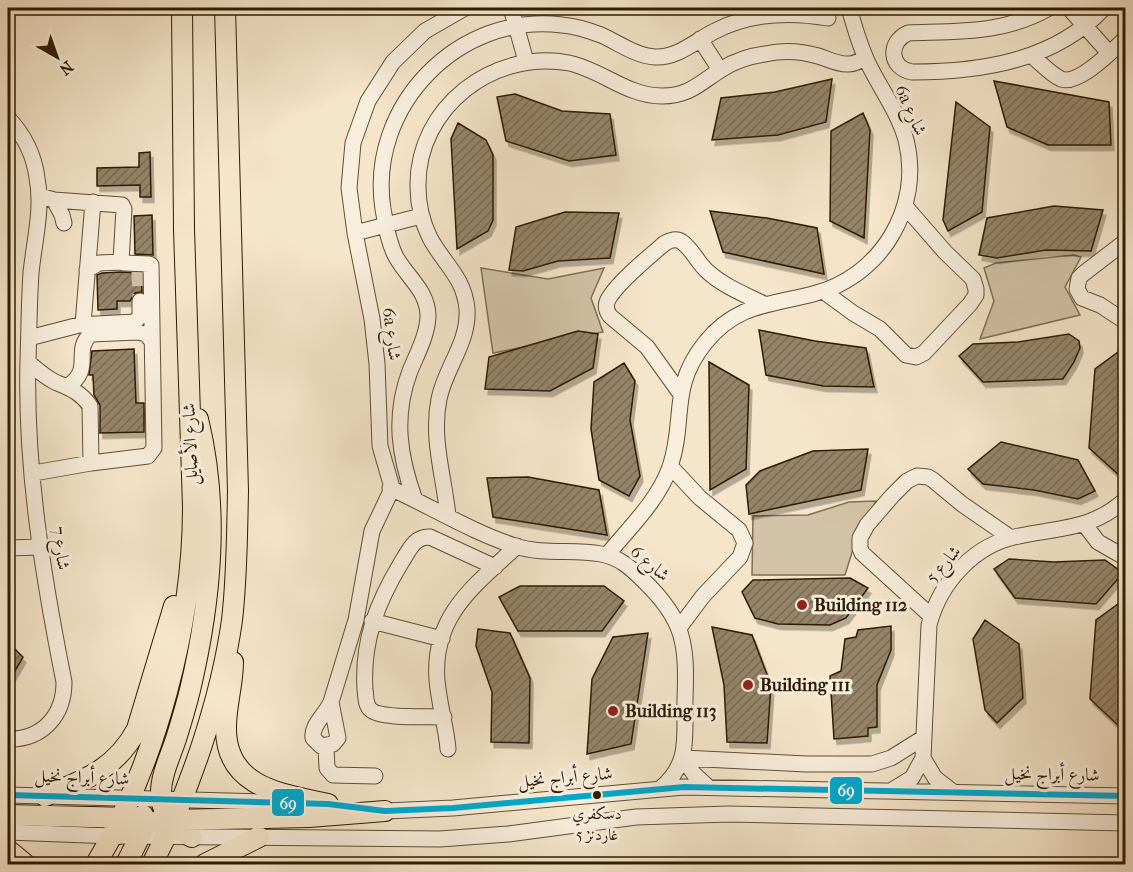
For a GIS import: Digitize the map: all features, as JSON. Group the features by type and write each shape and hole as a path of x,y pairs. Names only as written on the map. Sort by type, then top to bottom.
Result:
{"main road":[{"name":"شارع الأصايل","path":"96,864 117,827 140,778 155,729 179,640 191,552 193,507 188,375 182,8"},
{"path":"226,12 238,491 232,621 233,670 226,740 230,754 249,779 262,787 328,804"},
{"path":"188,375 209,474 212,509 211,549 197,657 178,733 163,778 169,816 192,837"},
{"path":"45,796 91,777 118,757 130,742 137,729 191,552"},
{"path":"152,864 169,816 203,741 218,687 232,621"},
{"path":"126,864 143,826 131,798"},
{"path":"8,815 117,827 143,826 169,816 309,817 385,811"},
{"path":"205,864 259,837"},
{"path":"8,850 25,864"}],"street":[{"name":"6a شارع","path":"390,488 390,479 380,446 377,364 372,320 355,233 349,188 350,166 359,122 368,101 393,62 408,46 435,24 465,8"},
{"path":"511,8 526,61"},
{"name":"6a شارع","path":"607,555 656,495 670,466 675,443 680,393 690,365 707,340 727,322 764,304 823,291 855,275 875,259 891,239 905,206 910,180 906,140 868,63 849,8"},
{"path":"1049,8 1027,19 1002,27 908,33 902,36 894,46 894,59 906,71 918,72 1005,64 1032,56 1059,42 1085,25 1104,8"},
{"path":"1069,8 1109,53"},
{"path":"415,500 401,456 399,423 404,391 427,327 427,309 421,291 397,258 386,225 382,184 383,164 394,124 414,89 435,66 459,47 477,37 516,26 545,24 573,26 601,35 645,56 657,57 680,52 730,24 762,16 795,14 828,18"},
{"path":"1032,56 1056,76 1071,80 1080,76 1125,38"},
{"path":"700,39 720,70"},
{"path":"448,516 437,446 437,412 443,382 464,336 467,312 458,277 430,238 421,216 418,185 423,153 435,124 454,98 480,78 495,70 526,61 554,61 582,66 596,71 629,90 664,96 689,91 720,70 751,56 768,53 801,53 846,65 894,59"},
{"name":"شارع 7","path":"8,118 20,131 31,153 37,177 47,198 31,275 28,362 29,421 40,547 64,682 64,693 58,714 42,730 30,736 8,739"},
{"path":"47,198 120,204 124,207 131,266"},
{"path":"47,198 59,207 64,223"},
{"path":"83,324 93,202"},
{"path":"823,291 880,329 906,355 916,357 924,353 970,304 976,295 976,289 973,279 945,252 905,206"},
{"path":"355,233 421,216"},
{"path":"680,393 647,347 607,312 608,301 623,282 665,243 678,240 713,277 764,304"},
{"path":"1125,241 1083,274 1079,278 1077,289 1082,298 1100,305 1125,322"},
{"path":"34,473 148,456 153,450 151,267 149,264 131,266 99,263 87,270"},
{"path":"29,338 83,324 135,322 139,318 135,301"},
{"path":"68,386 79,378 82,345 91,334 138,332 146,334 151,340"},
{"path":"28,362 46,377 68,386 81,395 90,406 92,463"},
{"path":"670,466 707,504 740,530 745,543 740,556 703,596 679,628"},
{"path":"932,616 910,599 887,574 862,553 860,548 861,533 892,496 912,478 928,477 962,504 1011,537"},
{"path":"331,702 338,738 326,747 318,744 312,734 331,702 356,620 372,531 390,488"},
{"name":"شارع 6","path":"390,488 517,546 552,553 607,555 630,567 667,605 679,628 686,661 683,758"},
{"name":"شارع 5","path":"922,758 928,634 932,616 949,582 967,563 987,548 1011,537 1085,525 1112,510 1125,499"},
{"path":"1085,525 1098,542 1125,558"},
{"path":"444,717 379,714 368,706 365,664 372,621 391,580 413,543 421,538 430,537 495,567"},
{"path":"448,749 437,680 442,639 459,602 474,585 517,546"},
{"path":"8,548 40,547"},
{"path":"372,621 442,639"},
{"path":"683,758 806,764 872,764 891,758 923,738"},
{"path":"326,747 327,768 333,775 375,777"},
{"path":"683,758 708,787"},
{"path":"661,788 674,775 683,758"},
{"path":"893,790 912,778 922,758"},
{"path":"922,758 934,778 953,792"},
{"name":"شارع أبراج نخيل","path":"8,795 131,798 169,816 328,804 385,811 661,788 708,787 1125,796"},
{"path":"192,837 440,839 508,834 608,820 696,814 783,814 1125,824"},
{"path":"8,832 117,827"}],"shaded area":[{"path":"1074,255 1081,257 1065,287 1080,315 980,339 994,301 984,268 996,263"},
{"path":"481,268 548,279 604,268 591,298 603,332 493,353"},
{"path":"876,501 854,546 845,575 752,575 753,516 808,515 849,502"}],"building":[{"path":"832,79 826,122 778,135 712,140 721,98 775,92"},
{"path":"994,81 1109,102 1111,145 1048,145 1007,127"},
{"path":"515,94 562,111 610,114 616,155 569,161 506,141 497,97"},
{"path":"956,102 990,127 982,212 948,231 943,220"},
{"path":"863,113 870,130 864,238 830,221 831,131"},
{"path":"458,123 486,140 493,155 493,220 488,231 457,249 451,139"},
{"path":"150,152 151,197 140,197 140,185 97,186 97,168 139,167 139,153"},
{"path":"1054,206 1103,210 1091,251 1046,250 997,258 979,255 987,218"},
{"path":"710,211 767,218 817,228 824,274 723,252"},
{"path":"565,212 619,213 610,258 558,261 523,271 509,270 516,227"},
{"path":"152,215 153,255 135,254 134,216"},
{"path":"120,272 141,273 142,292 135,293 130,301 117,301 117,309 98,310 97,275"},
{"path":"759,330 866,348 874,387 823,386 766,375"},
{"path":"578,331 598,334 593,368 550,391 485,389 489,357"},
{"path":"1069,334 1079,341 1080,348 1063,379 983,382 959,356 973,344 1018,342"},
{"path":"1125,347 1125,467 1120,476 1089,448 1095,369"},
{"path":"134,349 136,403 144,403 144,432 100,433 100,405 94,395 93,375 89,375 92,351"},
{"path":"709,362 749,385 746,469 710,490"},
{"path":"624,363 635,381 630,420 640,476 629,496 599,480 591,429 594,382"},
{"path":"1001,442 1078,460 1095,491 1078,499 1034,490 983,484 968,469"},
{"path":"868,449 861,490 749,514 746,485 760,471 813,451"},
{"path":"528,477 599,490 607,535 493,517 487,478"},
{"path":"1009,559 1054,562 1105,560 1123,573 1096,604 1015,598 994,569"},
{"name":"Building 112","path":"850,578 868,588 846,618 830,625 778,624 755,618 742,592 753,580"},
{"path":"520,586 604,586 624,601 602,631 518,631 499,597"},
{"path":"1125,599 1125,720 1121,728 1090,699 1096,620"},
{"path":"985,620 1019,644 1023,698 997,723 985,710 973,639"},
{"path":"891,626 891,650 877,685 877,727 868,728 868,736 834,739 830,676 841,671 845,639 856,637 858,630"},
{"name":"Building 111","path":"712,627 752,635 771,685 767,743 727,742 724,685"},
{"path":"478,629 510,633 530,678 529,743 491,742 492,692 476,646"},
{"name":"Building 113","path":"648,633 631,744 587,754 592,679 613,637"},
{"path":"8,642 23,657 8,683"}],"tunnel":[{"path":"139,271 140,301"}],"transit line":[{"name":"69","path":"8,795 328,804 385,811 453,808 684,787 1126,796"}],"place":[{"name":"Building 112","path":"802,605"},
{"name":"Building 111","path":"748,685"},
{"name":"Building 113","path":"613,711"},
{"name":"دسكفري غاردنز 5","path":"597,795"}]}
